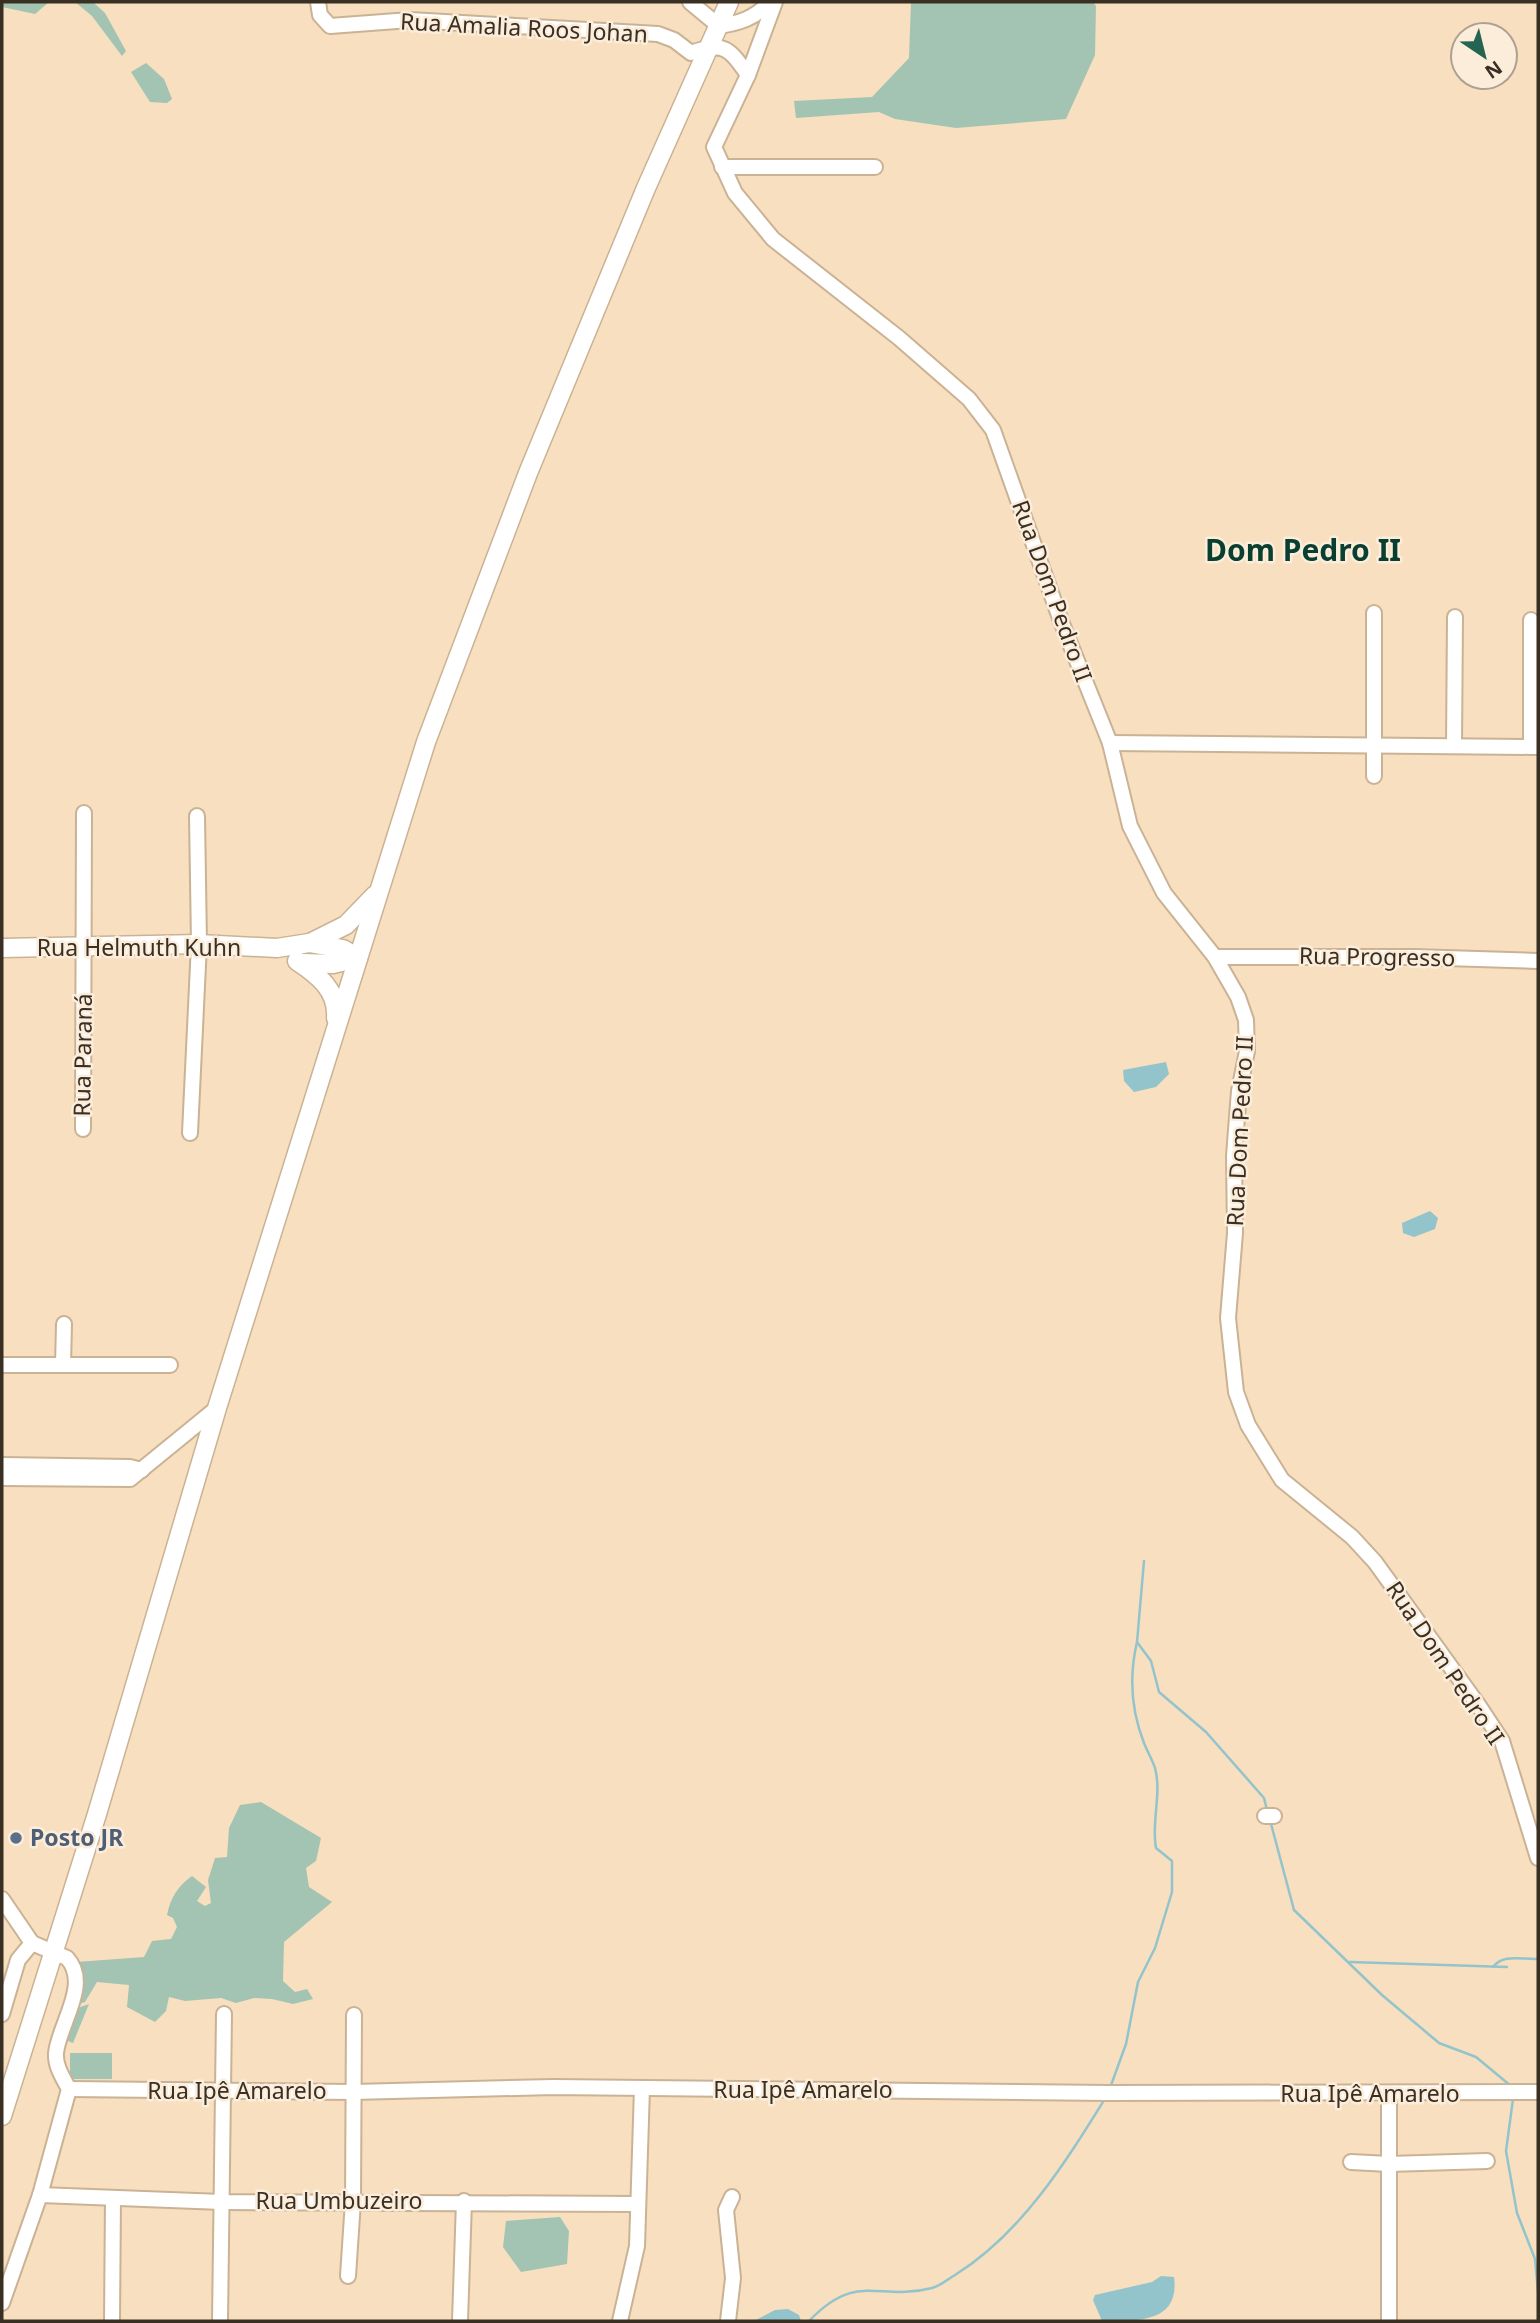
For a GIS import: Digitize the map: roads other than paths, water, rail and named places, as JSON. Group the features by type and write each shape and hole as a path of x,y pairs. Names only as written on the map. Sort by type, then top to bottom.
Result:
{"main road":[{"path":"2,2116 217,1408 426,742 528,473 688,90 712,45 729,2"},
{"path":"309,943 328,937 354,918 375,895 385,876"},
{"name":"Rua Helmuth Kuhn","path":"2,948 199,944 277,948 309,943 342,949 358,958"},
{"path":"277,948 319,975 331,991 337,1011 335,1032"},
{"path":"297,961 333,964 358,958"}],"street":[{"name":"Rua Amalia Roos Johan","path":"318,2 320,15 330,26 410,20 494,23 658,34 674,40 691,53 712,45"},
{"path":"690,2 719,26 739,23 759,14 770,2"},
{"name":"Rua Dom Pedro II","path":"775,2 748,75 715,147 722,167 734,193 773,239 959,390 993,430 1061,621 1110,743 1130,826 1164,893 1215,957 1238,997 1247,1020 1248,1051 1239,1091 1234,1156 1235,1233 1228,1318 1236,1392 1248,1425 1282,1480 1352,1536 1375,1562 1479,1706 1502,1741 1538,1858"},
{"path":"712,45 731,51 748,75"},
{"path":"722,167 875,167"},
{"path":"1374,612 1374,776"},
{"path":"1454,746 1455,617"},
{"path":"1110,743 1535,747 1531,620"},
{"name":"Rua Paraná","path":"83,1129 84,813"},
{"path":"190,1133 199,944 197,816"},
{"name":"Rua Progresso","path":"1215,957 1401,956 1538,961"},
{"path":"63,1365 64,1324"},
{"path":"2,1365 170,1365"},
{"path":"2,1478 130,1479 217,1408"},
{"path":"2,1465 130,1466 142,1470"},
{"path":"2,1899 32,1943 72,1963 76,1977 74,1994 56,2052 58,2068 69,2090 40,2195 2,2303"},
{"path":"2,2014 18,1960 32,1943"},
{"path":"220,2321 224,2014"},
{"path":"348,2276 353,2201 354,2015"},
{"name":"Rua Ipê Amarelo","path":"69,2090 353,2092 553,2087 1389,2094 1538,2092"},
{"path":"620,2321 637,2246 642,2088"},
{"path":"1389,2094 1389,2321"},
{"path":"1351,2162 1389,2164 1487,2161"},
{"name":"Rua Umbuzeiro","path":"40,2195 222,2202 464,2201 638,2204"},
{"path":"728,2321 733,2278 726,2210 732,2197"},
{"path":"112,2321 113,2198"},
{"path":"460,2321 464,2201"}],"water":[{"path":"1166,1062 1169,1074 1156,1087 1134,1092 1124,1081 1123,1070"},
{"path":"1430,1211 1438,1218 1435,1229 1414,1237 1403,1233 1402,1223"},
{"path":"1161,2276 1174,2277 1174,2292 1163,2311 1142,2319 1102,2321 1093,2300 1095,2295 1152,2282"},
{"path":"788,2309 799,2315 801,2321 754,2321 775,2310"}],"waterway":[{"path":"1144,1561 1137,1642 1151,1661 1159,1692 1206,1732 1264,1798 1267,1810"},
{"path":"1110,2088 1126,2044 1138,1982 1155,1948 1172,1892 1172,1861 1156,1848 1155,1768 1145,1746 1134,1706 1132,1680 1137,1642"},
{"path":"1270,1820 1294,1910 1382,1995 1439,2043 1476,2057 1511,2086"},
{"path":"1493,1967 1502,1960 1538,1959"},
{"path":"1350,1962 1507,1967"},
{"path":"809,2321 841,2296 855,2292 897,2292 932,2288 979,2258 1001,2239 1040,2195 1075,2147 1106,2097"},
{"path":"1513,2099 1506,2151 1517,2213 1535,2259 1538,2292"}],"place":[{"name":"Posto JR","path":"16,1838"}],"district":[{"name":"Dom Pedro II","path":"1303,551"}]}
